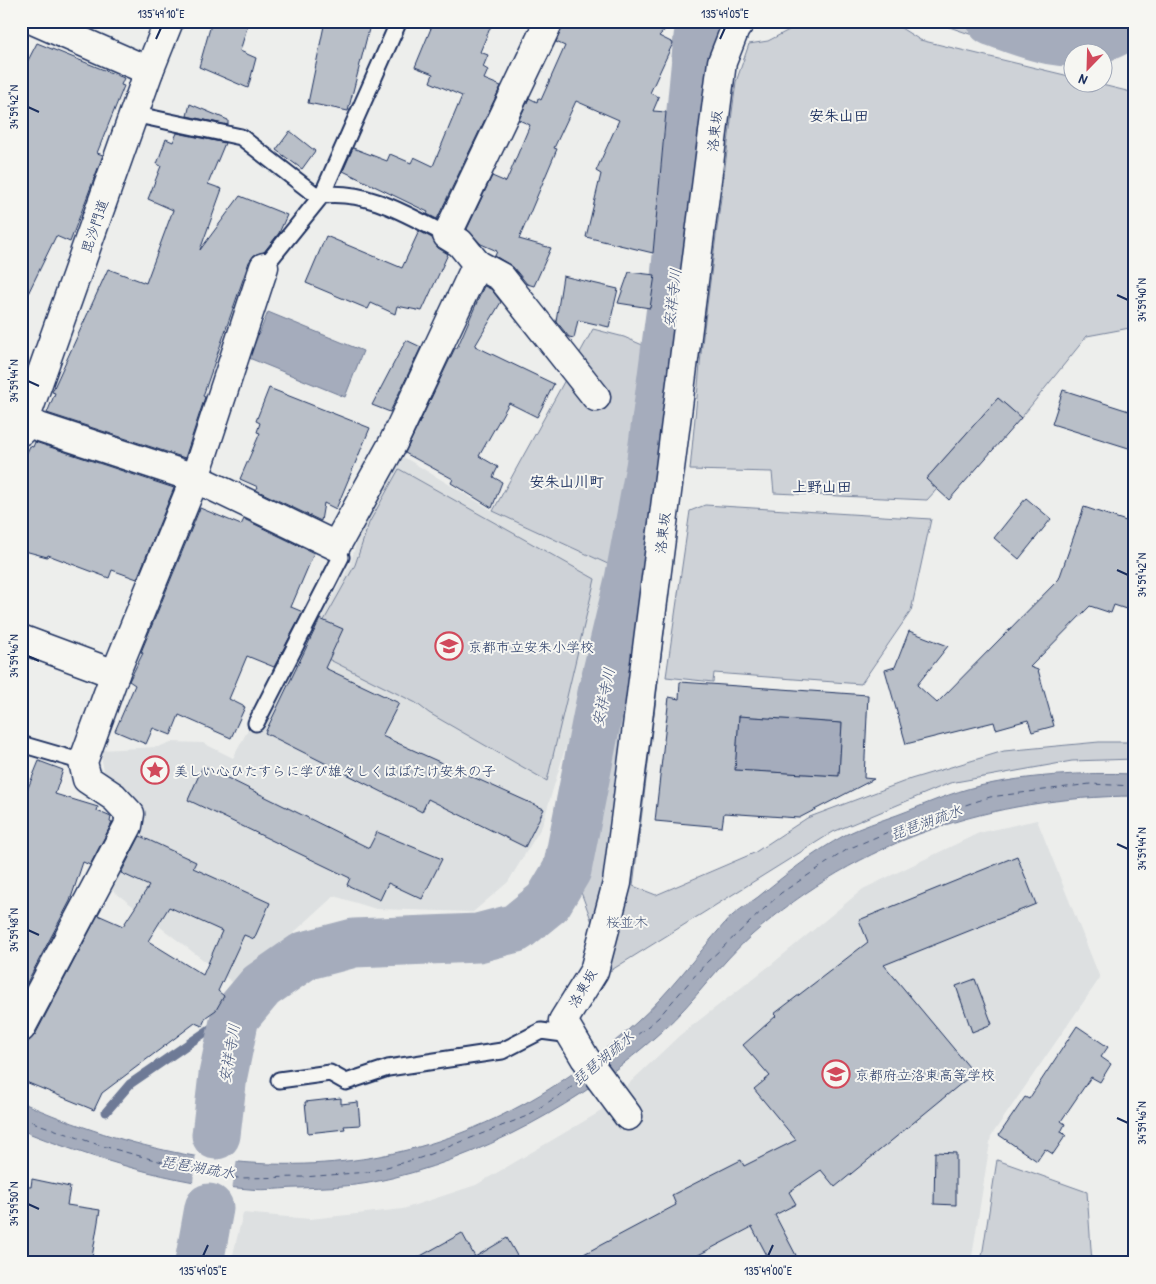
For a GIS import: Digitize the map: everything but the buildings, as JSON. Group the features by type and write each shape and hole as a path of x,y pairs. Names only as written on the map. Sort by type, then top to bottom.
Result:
{"street":[{"path":"35,21 149,71"},
{"name":"毘沙門道","path":"23,426 133,114 169,21"},
{"path":"549,21 448,235 460,243 477,264 502,277 596,397"},
{"name":"洛東坂","path":"578,1046 563,1021 594,971 617,883 722,62 735,29 741,21"},
{"path":"23,426 195,478 336,546 393,443 477,264"},
{"path":"21,1028 128,826 130,814 114,798 87,779 83,762 115,674 195,478 264,267"},
{"path":"21,639 115,674"},
{"path":"578,1046 628,1116"}],"lane":[{"path":"264,267 322,195 398,21"},
{"path":"133,114 241,137 313,193 322,195 343,193 382,203 448,235"},
{"path":"256,723 341,557 336,546"},
{"path":"21,744 83,762"},
{"path":"279,1080 330,1073 346,1082 388,1068 502,1051 541,1031 578,1046"}],"shaded area":[{"name":"京都市立安朱小学校","path":"397,453 493,511 610,565 571,729 542,826 508,882 473,912 376,909 334,896 236,985 108,887 142,825 104,771 100,750 158,747 171,742 203,743 233,758 250,726 260,730 350,565 363,519"},
{"name":"京都府立洛東高等学校","path":"1037,820 1100,978 991,1136 971,1263 231,1263 243,1213 310,1219 403,1209 476,1185 598,1113 680,1035 772,964 863,889 979,833"}],"green space":[{"name":"桜並木","path":"704,21 759,21 742,45 732,78 633,886 656,895 754,853 807,818 911,779 1004,751 1099,742 1135,742 1135,759 1072,761 950,783 833,832 610,971 578,884 602,693 629,580 650,467 675,277 698,37"},
{"path":"806,21 890,21 920,40 1064,75 1064,92 1114,92 1114,88 1135,93 1135,327 1087,336 1021,418 998,398 926,479 937,489 927,500 774,493 772,472 690,470 702,344 736,82 749,44 768,41"},
{"path":"932,21 991,21 1039,39 1016,50"},
{"path":"593,329 624,337 647,347 610,565 493,511"},
{"path":"399,469 595,579 547,781 429,713 416,703 308,649 355,565 369,523"},
{"path":"705,505 931,519 911,611 861,684 714,673 713,682 666,677 690,511"},
{"path":"997,1160 1087,1192 1092,1263 981,1263"}],"water":[{"path":"268,312 363,351 345,397 249,358"},
{"path":"739,716 842,723 839,776 735,770"},
{"name":"琵琶湖疏水","path":"1135,774 1135,796 1082,798 1030,805 979,815 930,830 883,849 838,873 794,902 752,935 675,1019 600,1081 528,1125 491,1144 452,1160 365,1184 262,1190 192,1182 163,1176 104,1160 21,1130 21,1102 103,1134 185,1154 265,1164 343,1161 420,1147 495,1119 567,1077 649,1011 713,936 740,909 800,864 845,835 948,795 979,786 1057,775"}],"pier":[{"path":"196,1152 237,1159 232,1190 193,1183"}],"waterway":[{"name":"安祥寺川","path":"216,1135 223,1075 235,1017 261,986 304,956 354,943 478,938 516,928 548,902 567,870 602,693 629,580 650,467 675,277 698,37 704,21"},
{"name":"安祥寺川","path":"991,21 1033,36 1062,42 1077,42 1107,36 1135,22"},
{"path":"106,1112 130,1084 223,1020 235,1017"},
{"name":"安祥寺川","path":"199,1263 209,1208"}],"ferry route":[{"path":"604,1062 658,1018 706,963 781,893 848,849 907,824 990,797 1090,784 1135,786"},
{"path":"21,1118 99,1145 192,1170 238,1178 304,1177 368,1172 420,1158 527,1116 584,1079"}],"place":[{"name":"京都市立安朱小学校","path":"449,646"},
{"name":"美しい心ひたすらに学び雄々しくはばたけ安朱の子","path":"155,770"},
{"name":"京都府立洛東高等学校","path":"836,1074"}],"district":[{"name":"安朱山田","path":"839,115"},
{"name":"安朱山川町","path":"567,481"},
{"name":"上野山田","path":"822,486"}]}
